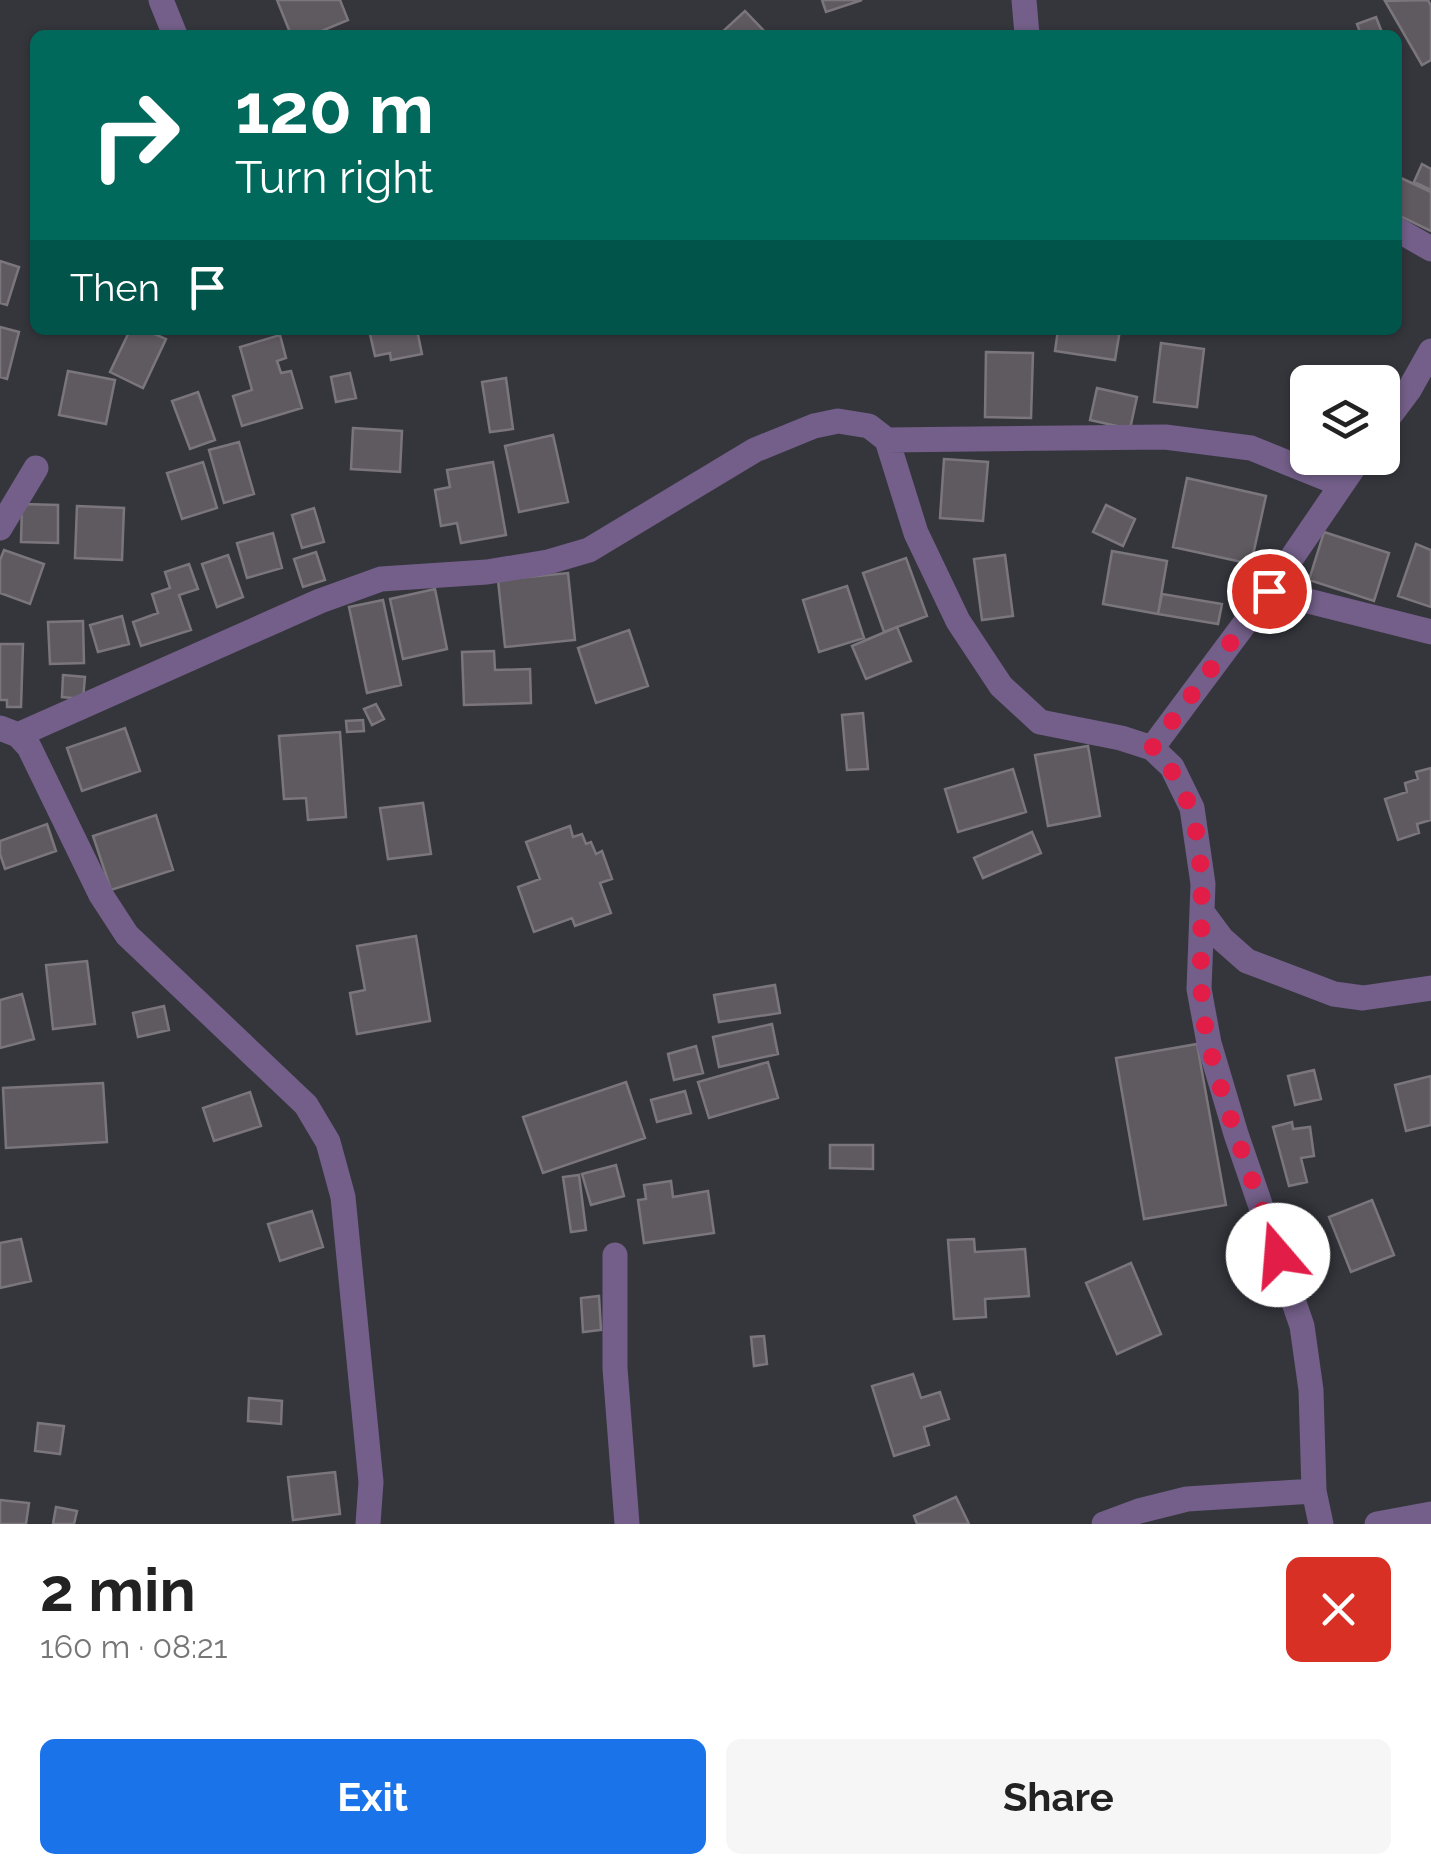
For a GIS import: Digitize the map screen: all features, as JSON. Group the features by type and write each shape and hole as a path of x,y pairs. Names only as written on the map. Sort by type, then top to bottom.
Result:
{"street":[{"path":"161,0 173,30"},
{"path":"1024,0 1027,30"},
{"path":"1402,232 1431,248"},
{"path":"1400,398 1431,351"},
{"path":"9,732 380,579 487,572 548,562 589,550 755,450 814,426 838,421 869,426 887,440 916,533 958,621 1000,686 1040,722 1152,748 1172,767 1192,808 1203,884 1199,989 1208,1043 1302,1326 1310,1390 1314,1491 1321,1524"},
{"path":"887,440 1165,436 1250,448 1340,484"},
{"path":"0,528 36,468"},
{"path":"1152,748 1269,591 1347,475"},
{"path":"1269,591 1431,632"},
{"path":"9,732 29,747 102,895 127,935 306,1105 328,1142 345,1216 371,1482 368,1524"},
{"path":"1202,912 1222,939 1247,961 1334,994 1363,998 1431,988"},
{"path":"616,1255 615,1368 627,1524"},
{"path":"1104,1524 1188,1499 1314,1491"},
{"path":"1377,1524 1431,1514"}],"building":[{"path":"277,0 340,0 348,20 324,30 289,30"},
{"path":"822,0 862,0 826,12"},
{"path":"1428,0 1431,60 1422,65 1385,1"},
{"path":"745,11 763,30 724,30"},
{"path":"1376,17 1381,30 1359,30 1357,24"},
{"path":"1422,164 1431,169 1431,190 1414,182"},
{"path":"1402,178 1431,192 1431,231 1402,217"},
{"path":"0,261 19,267 7,305 0,303"},
{"path":"0,327 19,332 7,379 0,377"},
{"path":"128,335 157,335 166,339 143,388 110,372"},
{"path":"280,335 286,358 277,361 281,373 291,371 302,408 242,426 233,396 252,390 240,347"},
{"path":"370,335 418,335 422,354 391,360 390,353 375,356"},
{"path":"1057,335 1119,335 1115,360 1055,351"},
{"path":"1161,343 1204,349 1197,407 1154,402"},
{"path":"986,352 1033,353 1031,418 985,417"},
{"path":"68,371 115,380 106,424 59,415"},
{"path":"350,373 356,398 336,402 331,377"},
{"path":"506,378 513,429 490,432 482,382"},
{"path":"1097,388 1137,397 1130,429 1090,420"},
{"path":"198,392 215,440 190,449 172,401"},
{"path":"353,428 402,431 400,472 351,469"},
{"path":"553,435 568,502 519,512 505,446"},
{"path":"239,442 254,494 224,503 209,450"},
{"path":"944,459 988,462 983,521 940,518"},
{"path":"203,462 217,508 182,519 167,473"},
{"path":"493,462 506,535 461,543 457,523 441,526 435,490 450,487 447,470"},
{"path":"1187,478 1266,496 1251,564 1173,547"},
{"path":"22,504 58,505 58,543 21,542"},
{"path":"1106,505 1135,519 1123,546 1093,532"},
{"path":"77,506 124,508 122,560 75,558"},
{"path":"314,508 324,542 302,548 292,515"},
{"path":"1324,532 1389,553 1374,601 1309,580"},
{"path":"273,533 282,568 247,578 237,543"},
{"path":"1416,544 1431,550 1431,607 1398,596"},
{"path":"4,550 44,564 30,604 0,593 0,560"},
{"path":"1112,551 1167,561 1158,614 1103,604"},
{"path":"316,552 325,580 303,587 294,559"},
{"path":"228,555 243,597 217,607 202,564"},
{"path":"1005,555 1013,616 982,620 974,559"},
{"path":"906,558 927,616 884,632 863,573"},
{"path":"189,564 198,589 179,595 191,630 141,646 133,622 158,613 152,594 170,588 165,572"},
{"path":"568,573 575,640 505,647 498,580"},
{"path":"847,586 864,638 819,652 803,600"},
{"path":"435,589 447,649 403,659 390,599"},
{"path":"1162,594 1222,604 1218,624 1158,614"},
{"path":"383,600 401,685 367,693 349,607"},
{"path":"122,616 129,644 98,652 90,625"},
{"path":"83,621 84,663 50,664 48,622"},
{"path":"897,627 911,661 866,679 852,646"},
{"path":"629,630 648,686 596,703 578,648"},
{"path":"0,644 23,644 21,707 7,707 7,700 0,700"},
{"path":"494,651 495,670 530,669 531,703 464,705 462,652"},
{"path":"63,675 85,677 83,699 62,697"},
{"path":"376,704 384,719 372,725 364,709"},
{"path":"863,713 868,769 847,770 842,715"},
{"path":"363,720 364,731 347,732 346,721"},
{"path":"125,728 140,771 82,791 67,748"},
{"path":"340,732 346,817 308,820 306,798 284,799 279,736"},
{"path":"1088,746 1100,816 1048,826 1035,755"},
{"path":"1431,768 1431,820 1417,824 1419,833 1398,840 1385,799 1407,792 1405,783 1418,779 1416,772"},
{"path":"1013,769 1026,812 958,832 945,789"},
{"path":"423,803 431,854 388,859 380,808"},
{"path":"156,815 173,870 111,890 93,836"},
{"path":"47,824 56,851 5,869 0,841"},
{"path":"570,826 573,837 582,834 596,854 602,851 612,879 600,883 611,913 575,926 572,918 534,932 518,887 540,879 526,842"},
{"path":"1032,832 1041,853 983,878 974,858"},
{"path":"416,936 430,1021 357,1034 350,993 365,990 357,946"},
{"path":"87,961 95,1024 53,1029 46,965"},
{"path":"775,985 780,1013 719,1022 714,995"},
{"path":"22,994 34,1039 0,1048 0,1000"},
{"path":"164,1006 169,1030 138,1037 133,1013"},
{"path":"772,1024 778,1054 719,1067 713,1037"},
{"path":"1197,1044 1226,1205 1144,1219 1116,1058"},
{"path":"696,1046 703,1073 674,1080 668,1054"},
{"path":"768,1062 778,1098 709,1118 698,1082"},
{"path":"1314,1070 1321,1099 1295,1105 1288,1076"},
{"path":"1431,1076 1431,1125 1406,1131 1395,1085"},
{"path":"626,1082 645,1138 543,1173 523,1117"},
{"path":"103,1083 107,1142 6,1148 3,1088"},
{"path":"685,1091 691,1113 657,1122 651,1100"},
{"path":"250,1092 261,1126 214,1141 203,1108"},
{"path":"1292,1122 1293,1129 1310,1127 1314,1156 1301,1158 1307,1182 1289,1186 1273,1127"},
{"path":"830,1145 873,1145 873,1169 830,1168"},
{"path":"616,1165 624,1196 591,1205 582,1174"},
{"path":"579,1175 586,1230 571,1232 563,1177"},
{"path":"671,1181 673,1197 708,1191 714,1233 644,1243 638,1200 646,1199 644,1185"},
{"path":"1372,1200 1394,1255 1351,1272 1329,1217"},
{"path":"312,1211 323,1247 280,1261 268,1224"},
{"path":"21,1239 31,1281 0,1288 0,1243"},
{"path":"974,1239 975,1252 1025,1249 1029,1296 985,1299 986,1317 954,1319 948,1240"},
{"path":"1131,1263 1161,1334 1117,1354 1086,1283"},
{"path":"599,1296 601,1330 583,1332 581,1298"},
{"path":"764,1336 767,1364 754,1366 751,1337"},
{"path":"913,1374 921,1398 940,1392 949,1419 924,1427 929,1445 894,1456 872,1386"},
{"path":"249,1398 282,1401 281,1424 248,1421"},
{"path":"38,1423 64,1426 60,1454 35,1451"},
{"path":"335,1472 340,1514 293,1520 288,1477"},
{"path":"956,1497 969,1524 917,1524 914,1516"},
{"path":"0,1500 29,1503 26,1524 0,1524"},
{"path":"56,1507 77,1511 74,1524 53,1524"}],"route":[{"path":"1269,591 1152,748 1172,767 1192,808 1203,884 1199,989 1208,1043 1278,1255"}]}
